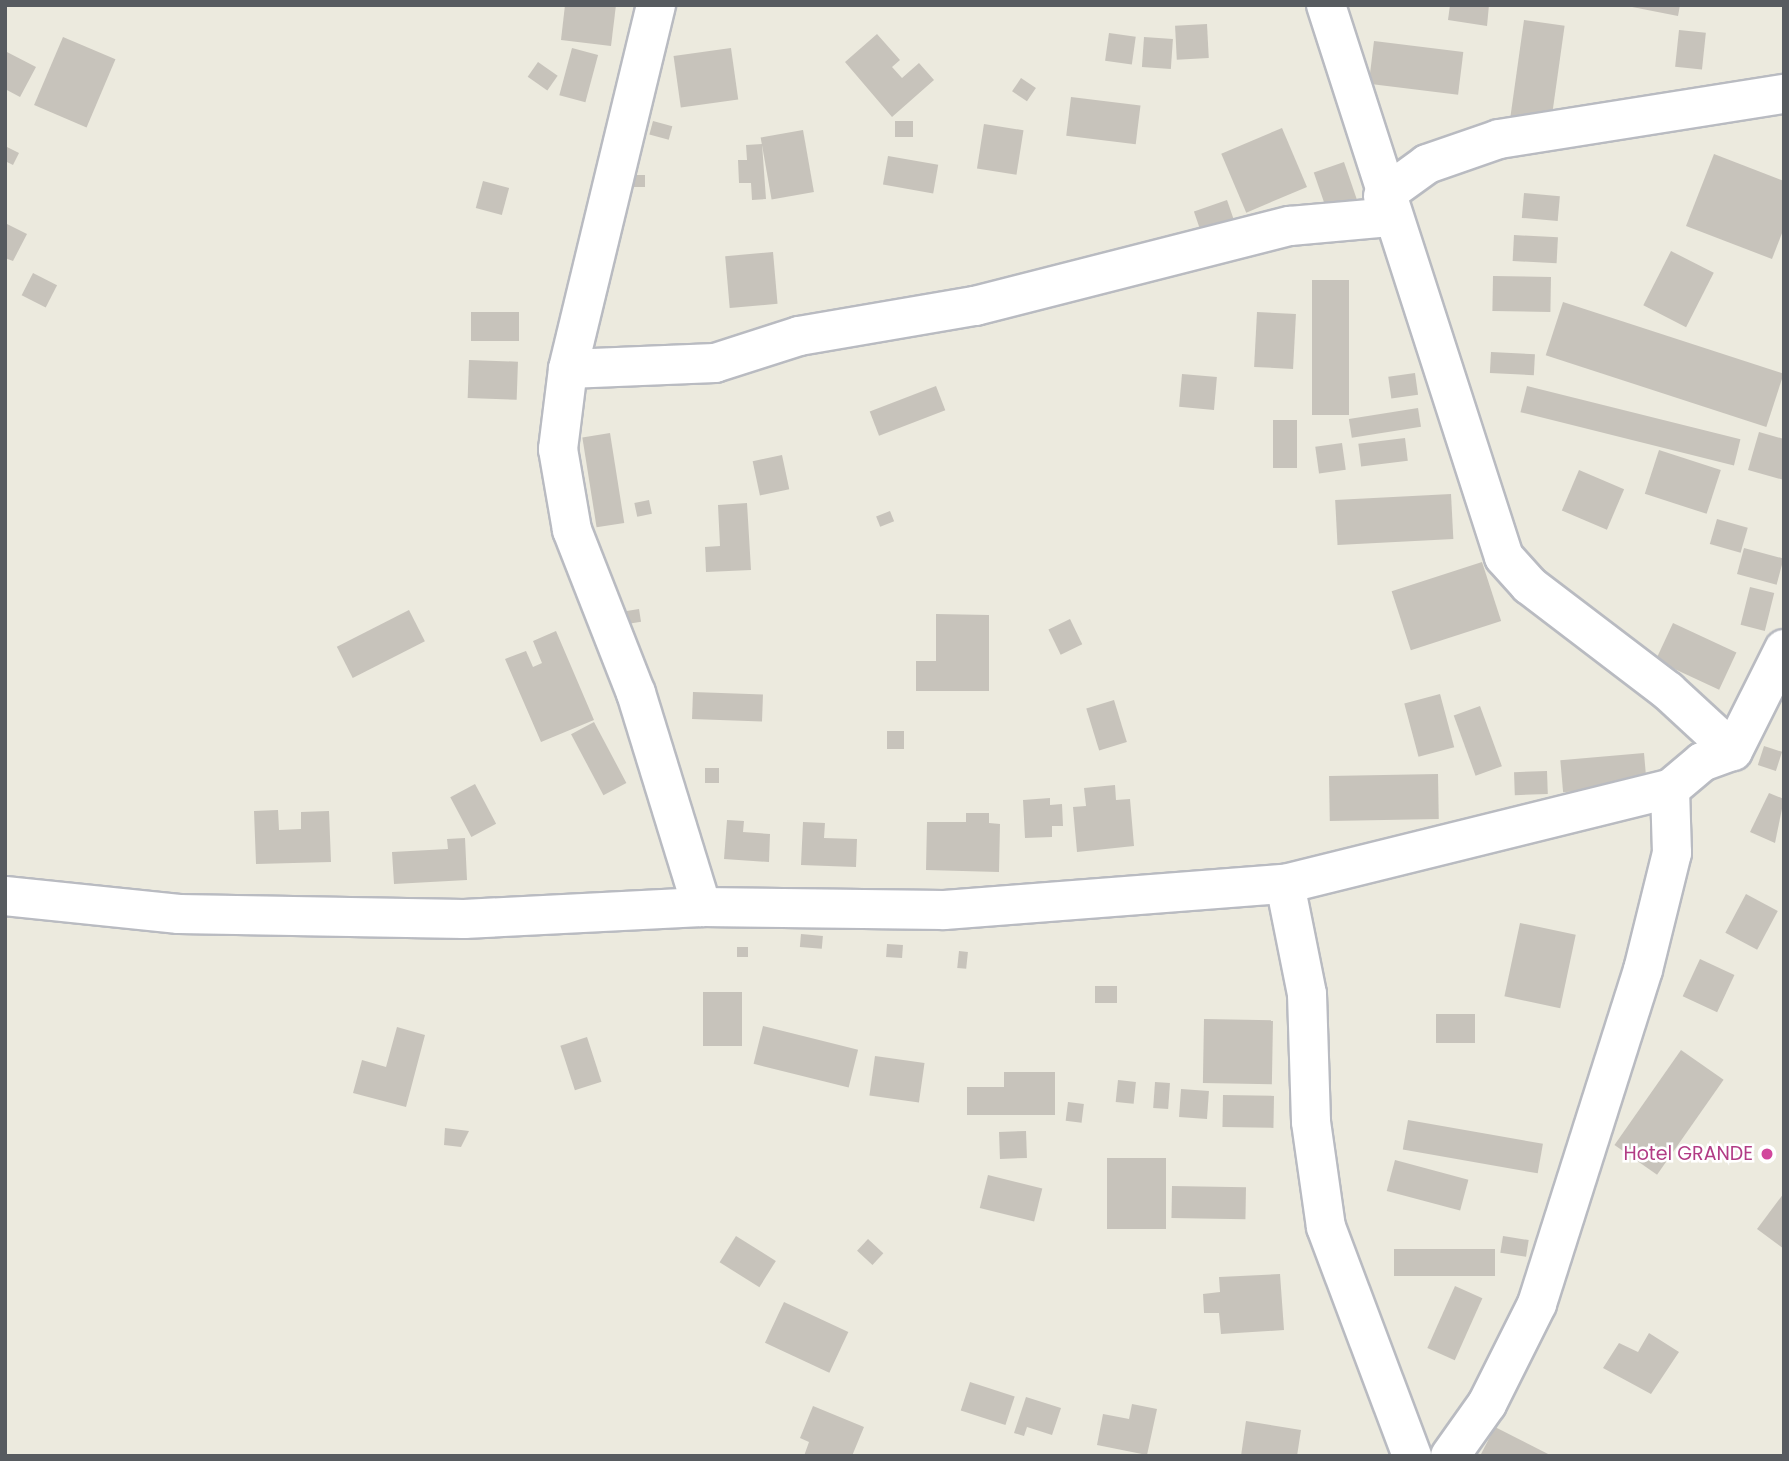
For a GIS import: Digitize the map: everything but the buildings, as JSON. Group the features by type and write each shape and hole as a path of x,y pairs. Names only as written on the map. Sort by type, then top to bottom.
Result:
{"street":[{"path":"656,5 568,369 558,449 572,530 636,693 702,907"},
{"path":"1326,5 1386,207 1504,557 1529,585 1668,691 1732,751"},
{"path":"568,369 715,363 799,336 975,306 1290,226 1386,207 1427,164 1499,139 1784,94"},
{"path":"5,896 179,914 464,919 702,907 944,910 1285,884 1670,789 1702,762 1732,751 1784,649"},
{"path":"1450,1456 1487,1404 1537,1304 1643,970 1672,853 1670,789"},
{"path":"1285,884 1302,958 1311,1122 1326,1227 1412,1456"}],"place":[{"name":"Hotel GRANDE","path":"1767,1154"}]}
